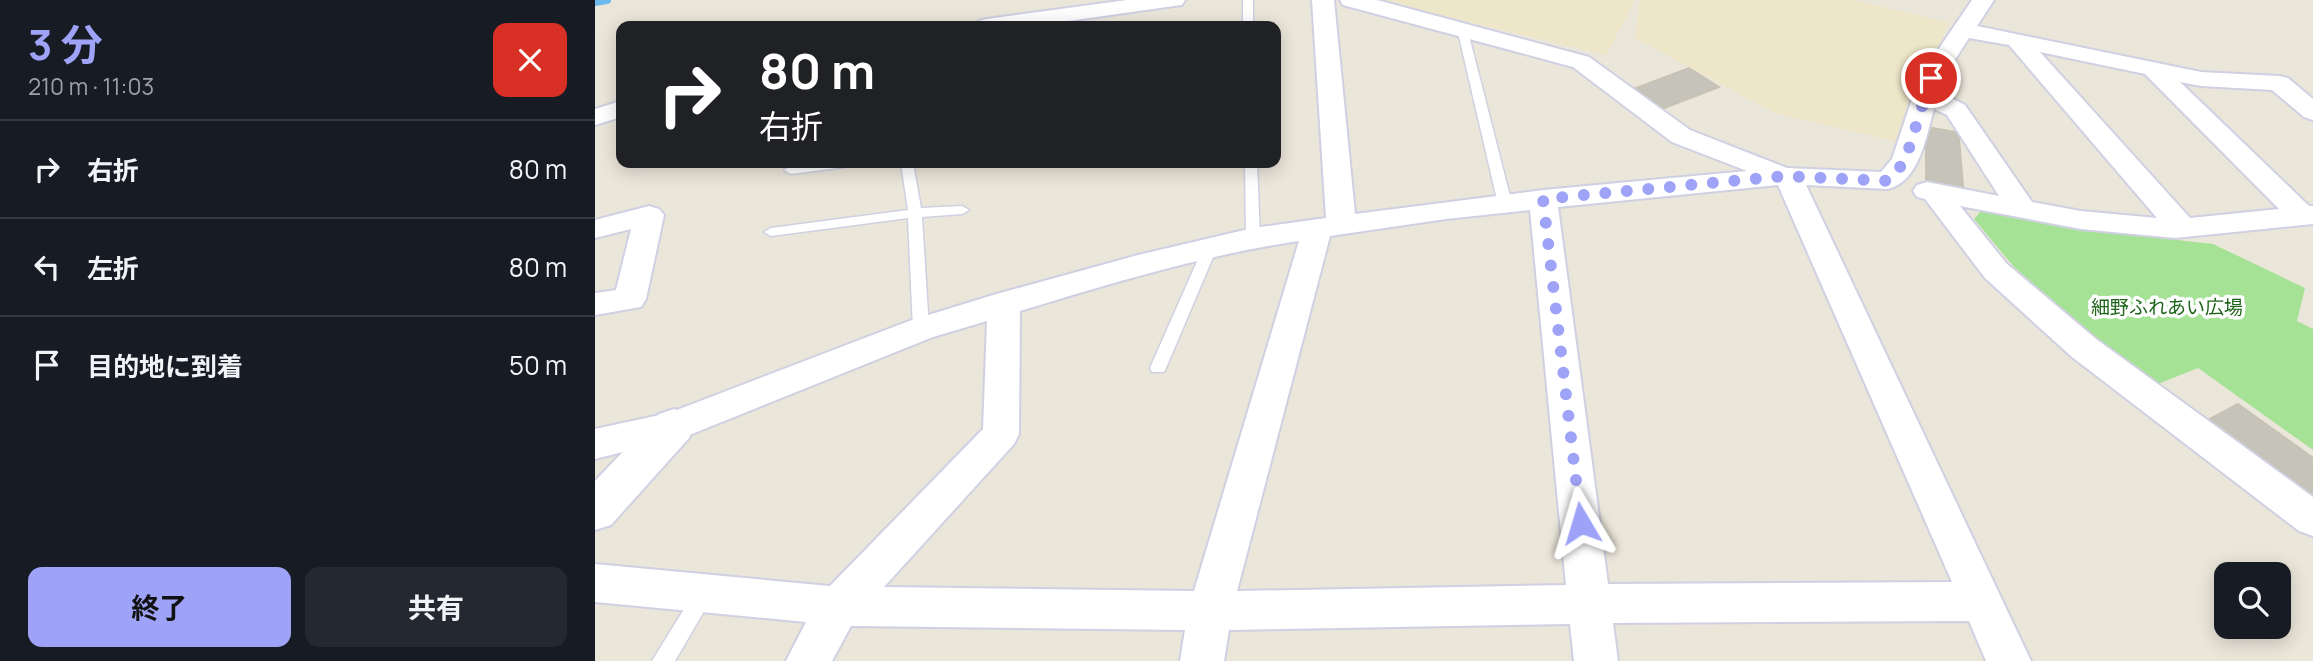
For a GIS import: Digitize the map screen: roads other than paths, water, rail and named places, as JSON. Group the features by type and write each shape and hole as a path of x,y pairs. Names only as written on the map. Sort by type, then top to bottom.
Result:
{"street":[{"path":"1012,0 1012,21"},
{"path":"1021,21 1064,7 1174,0"},
{"path":"1202,661 1210,611 1329,227 1323,0"},
{"path":"1351,0 1581,62 1681,136 1786,176 2008,661"},
{"path":"1888,181 1905,161 1931,78 1983,0"},
{"path":"1965,30 2201,79 2279,83 2313,112"},
{"path":"2017,40 2182,228"},
{"path":"2154,70 2308,216"},
{"path":"1925,95 1957,110 2022,209"},
{"path":"595,117 616,111"},
{"path":"595,444 674,426 921,329 1004,303 1138,265 1210,248 1253,238 1329,227 1543,199 1786,176 1888,181 1935,193 2081,220 2182,228 2308,216"},
{"path":"1935,193 1996,271 2065,331 2313,519"},
{"path":"1543,199 1596,661"},
{"path":"595,229 649,215 629,299 595,304"},
{"path":"808,661 839,606 1001,434 1004,303"},
{"path":"595,511 674,426"},
{"path":"595,583 839,606 1210,611 1981,601"}],"lane":[{"path":"1248,0 1248,21"},
{"path":"1462,28 1505,204"},
{"path":"791,170 806,168"},
{"path":"908,168 915,213 921,329"},
{"path":"1251,168 1253,238"},
{"path":"771,232 915,213 962,210"},
{"path":"1158,368 1210,248"},
{"path":"663,661 704,594"}],"waterway":[{"path":"595,2 607,0"}],"park label":[{"name":"細野ふれあい広場","path":"2167,307"}]}
